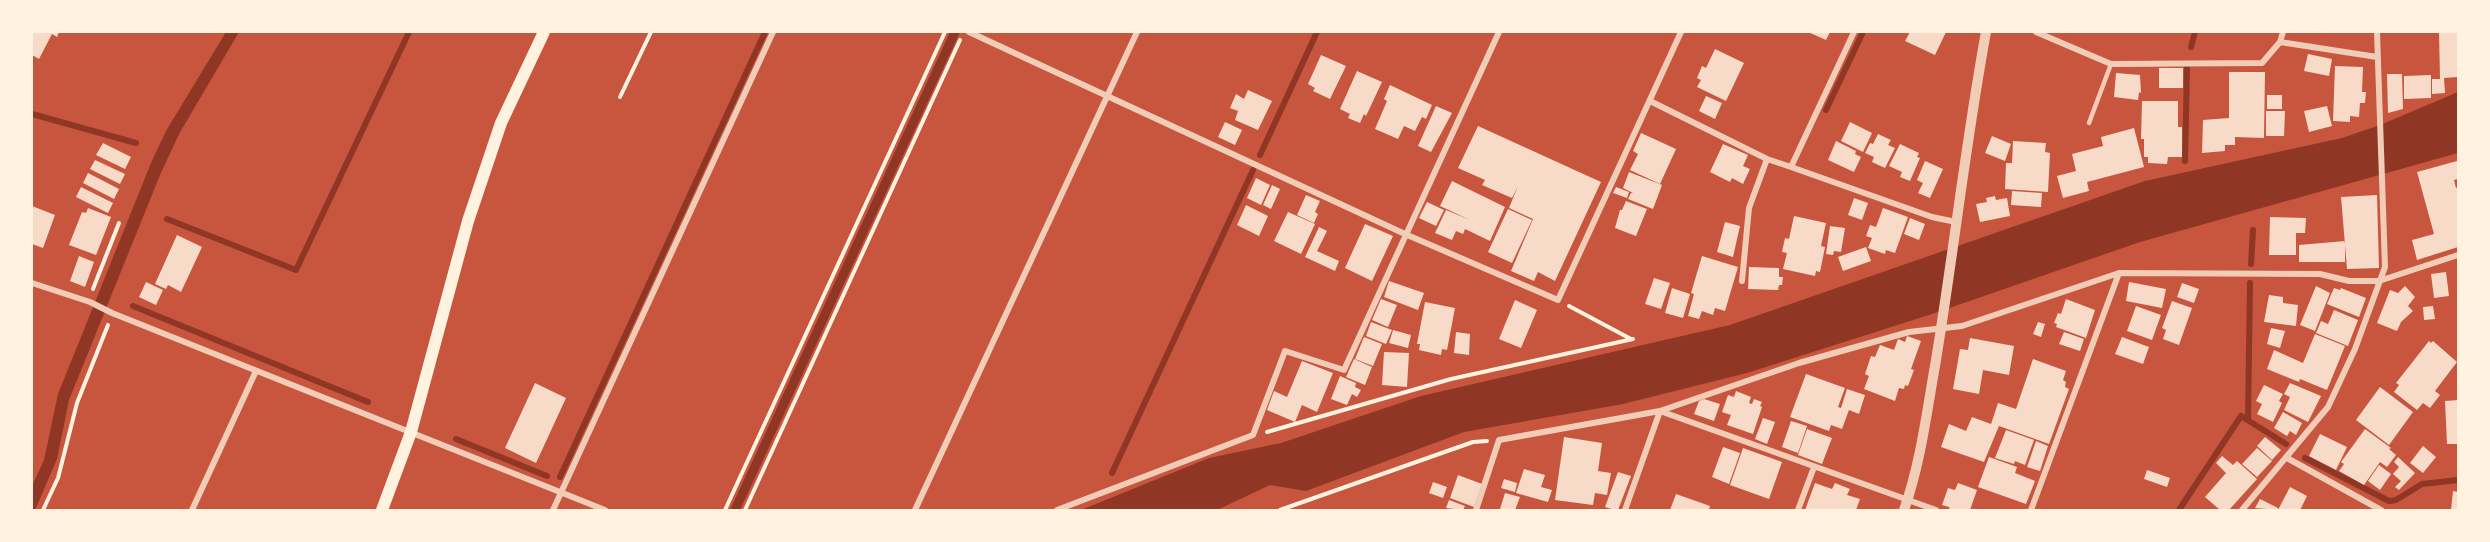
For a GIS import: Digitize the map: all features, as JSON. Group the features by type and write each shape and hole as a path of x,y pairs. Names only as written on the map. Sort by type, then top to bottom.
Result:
{"main road":[{"path":"382,510 411,432 468,221 501,123 544,32"}],"street":[{"path":"553,510 773,32"},
{"path":"969,32 1405,234 1558,300 1681,32"},
{"path":"915,510 1137,32"},
{"path":"1057,510 1253,435 1285,351 1344,370 1499,32"},
{"path":"1791,166 1854,32"},
{"path":"1905,505 1922,446 1973,102 1986,32"},
{"path":"2036,32 2111,64 2262,63 2280,42 2283,32"},
{"path":"2242,510 2328,407 2355,349 2385,267 2378,32"},
{"path":"2280,42 2377,57"},
{"path":"1650,101 1767,159 1932,217 1956,222"},
{"path":"1742,281 1749,208 1767,159"},
{"path":"1476,510 1499,440 1660,411 1799,363 1942,322 1962,326 2119,273 2320,274 2349,281 2379,281 2458,255"},
{"path":"2031,510 2119,273"},
{"path":"32,283 89,302 605,510"},
{"path":"192,510 256,371"},
{"path":"1660,411 1814,467 1905,505 1936,510"},
{"path":"1625,510 1660,411"},
{"path":"2287,458 2381,510"},
{"path":"1798,510 1814,467"}],"lane":[{"path":"2089,123 2111,64"}],"path":[{"path":"620,97 651,32"},
{"path":"725,510 945,32"},
{"path":"745,510 964,32"},
{"path":"89,302 118,223"},
{"path":"1253,435 1451,379 1632,339 1558,300"},
{"path":"43,510 58,478 77,403 111,312"},
{"path":"1281,510 1473,442 1499,440"}],"shaded area":[{"path":"226,32 239,32 179,134 160,175 69,400 57,459 35,510 32,510 32,486 44,460 58,394 151,163 166,131"},
{"path":"950,32 960,32 740,510 730,510"},
{"path":"2458,92 2458,153 2140,242 1932,314 1747,373 1623,404 1464,432 1306,491 1270,485 1217,510 1081,510 1209,458 1281,443 1421,396 1730,325 2145,181 2342,138 2380,125"}],"building":[{"path":"32,32 59,32 57,37 52,34 39,59 32,55"},
{"path":"1808,32 1830,32 1826,40"},
{"path":"1910,32 1946,32 1935,55 1905,41"},
{"path":"2439,32 2458,32 2458,77 2444,78 2445,93 2432,94 2432,79 2440,79"},
{"path":"1715,49 1744,63 1726,101 1697,87 1701,80 1697,78 1702,66 1706,68"},
{"path":"2308,54 2332,59 2329,76 2304,71"},
{"path":"1321,55 1346,66 1330,99 1313,91 1315,88 1308,84"},
{"path":"2335,66 2363,67 2362,92 2366,92 2365,103 2360,103 2359,117 2350,116 2350,122 2333,121"},
{"path":"2159,68 2183,68 2183,88 2159,88"},
{"path":"1357,71 1382,82 1366,116 1364,114 1360,123 1348,118 1350,114 1340,109"},
{"path":"2229,72 2265,72 2264,138 2235,137 2235,145 2225,145 2225,151 2202,153 2203,120 2229,118"},
{"path":"2116,73 2140,75 2141,93 2139,92 2138,100 2114,97"},
{"path":"2387,74 2402,74 2403,109 2388,113"},
{"path":"2431,75 2431,98 2404,99 2404,76"},
{"path":"1390,85 1432,105 1426,119 1422,117 1415,131 1404,126 1398,139 1375,129 1387,101 1384,99"},
{"path":"1248,90 1272,101 1258,130 1235,120 1238,111 1230,108 1236,94 1244,99"},
{"path":"2267,95 2282,95 2282,109 2267,109"},
{"path":"1706,96 1722,103 1715,119 1699,111"},
{"path":"2142,101 2178,101 2178,127 2182,127 2182,157 2168,157 2167,164 2148,163 2148,157 2144,157 2144,139 2141,139"},
{"path":"1436,106 1452,113 1431,152 1418,146"},
{"path":"2327,106 2332,126 2309,132 2304,111"},
{"path":"2266,111 2285,111 2284,136 2266,136"},
{"path":"1225,122 1242,130 1235,145 1218,137"},
{"path":"1850,122 1872,133 1863,152 1841,141"},
{"path":"1478,126 1601,182 1555,281 1538,272 1534,281 1511,271 1533,219 1509,208 1518,186 1512,198 1482,185 1485,180 1458,168"},
{"path":"2134,128 2144,167 2087,182 2089,191 2063,198 2057,176 2076,171 2072,154 2103,146 2101,137"},
{"path":"1641,133 1676,149 1660,184 1630,170 1638,154 1633,151"},
{"path":"1878,134 1891,140 1888,145 1895,148 1885,168 1872,162 1874,157 1865,153"},
{"path":"1992,136 2011,144 2005,161 1985,153"},
{"path":"1836,141 1856,151 1855,154 1861,157 1854,172 1828,160"},
{"path":"2013,141 2046,143 2045,152 2050,153 2048,192 2005,189 2006,163 2012,163"},
{"path":"103,143 131,157 125,169 96,155"},
{"path":"1723,144 1748,155 1743,166 1750,169 1743,184 1732,178 1730,182 1710,172"},
{"path":"1900,144 1919,153 1917,157 1920,158 1910,181 1900,177 1902,172 1889,166"},
{"path":"95,160 125,174 120,184 90,169"},
{"path":"1925,161 1943,169 1930,198 1918,193 1923,183 1917,180"},
{"path":"2457,161 2458,179 2454,180 2456,188 2458,187 2458,247 2417,260 2412,240 2434,234 2417,172"},
{"path":"1629,172 1662,185 1653,209 1628,199 1633,193 1623,188"},
{"path":"88,173 119,189 114,199 83,183"},
{"path":"1256,178 1270,185 1261,205 1247,198"},
{"path":"1452,181 1505,207 1490,241 1465,229 1463,234 1456,231 1452,240 1435,233 1446,210 1470,220 1440,206"},
{"path":"1272,185 1280,189 1271,209 1263,205"},
{"path":"81,187 113,203 108,213 76,197"},
{"path":"1616,187 1629,192 1627,198 1613,193"},
{"path":"2012,191 2042,193 2041,207 2011,205"},
{"path":"1306,195 1320,201 1315,212 1318,214 1314,223 1297,215"},
{"path":"2377,195 2379,268 2347,269 2341,197"},
{"path":"1995,196 1996,200 2007,198 2010,216 1980,222 1976,204 1987,202 1986,198"},
{"path":"1854,198 1868,203 1862,220 1848,215"},
{"path":"1626,201 1647,209 1636,236 1615,228 1620,210"},
{"path":"1427,202 1444,210 1436,226 1419,218"},
{"path":"1246,205 1268,216 1259,236 1237,225"},
{"path":"32,206 55,215 43,248 32,244"},
{"path":"88,208 111,217 96,255 69,245 82,212 86,213"},
{"path":"1883,208 1908,217 1895,253 1886,250 1885,254 1868,248 1872,238 1866,236 1870,225 1876,227"},
{"path":"1508,209 1532,220 1512,263 1488,252"},
{"path":"1288,212 1315,224 1301,254 1274,241"},
{"path":"1794,216 1826,223 1821,246 1825,247 1820,272 1816,271 1815,276 1783,269 1787,253 1782,252 1785,238 1789,239"},
{"path":"2270,217 2306,218 2305,233 2296,233 2296,255 2269,255"},
{"path":"1910,218 1925,224 1919,240 1904,234"},
{"path":"1725,222 1740,226 1733,257 1717,252"},
{"path":"1365,224 1393,236 1372,281 1345,268"},
{"path":"1830,226 1845,228 1841,252 1834,251 1833,255 1826,254"},
{"path":"1319,227 1327,231 1317,251 1339,261 1335,271 1305,257"},
{"path":"177,235 202,247 181,292 168,285 166,289 155,284"},
{"path":"2345,241 2345,262 2299,262 2299,245"},
{"path":"1866,247 1871,261 1843,271 1838,257"},
{"path":"79,256 94,262 85,287 70,281"},
{"path":"1702,256 1738,267 1725,311 1715,308 1713,315 1702,311 1699,319 1688,316 1694,294 1691,293"},
{"path":"1749,267 1779,268 1779,277 1783,277 1782,285 1779,285 1778,290 1748,289"},
{"path":"2446,272 2449,296 2434,298 2431,274"},
{"path":"1654,278 1670,283 1661,309 1645,304"},
{"path":"1389,281 1424,293 1418,310 1384,297"},
{"path":"146,282 163,290 156,305 139,297"},
{"path":"2129,282 2166,289 2162,308 2126,301"},
{"path":"2182,283 2199,289 2194,303 2177,297"},
{"path":"2316,286 2330,293 2315,331 2300,325"},
{"path":"2405,286 2415,297 2408,306 2413,311 2401,322 2397,331 2377,323 2390,290 2398,293"},
{"path":"1672,288 1690,294 1683,318 1665,313"},
{"path":"2334,288 2340,290 2341,288 2366,298 2359,317 2327,304"},
{"path":"2269,295 2283,297 2283,303 2298,305 2296,326 2264,322"},
{"path":"1381,299 1397,305 1388,327 1372,320"},
{"path":"2066,299 2095,310 2086,338 2056,327 2057,324 2054,323 2058,313 2061,314"},
{"path":"1515,300 1537,310 1521,348 1499,339"},
{"path":"2172,301 2192,308 2179,345 2163,339 2166,330 2162,328"},
{"path":"1425,302 1455,308 1447,350 1442,349 1441,355 1419,350 1420,344 1417,344"},
{"path":"2136,306 2161,315 2152,340 2127,331"},
{"path":"2433,306 2435,319 2424,320 2423,307"},
{"path":"2334,310 2358,320 2348,346 2316,333 2321,321 2328,324"},
{"path":"1371,322 1392,330 1386,344 1366,336"},
{"path":"2038,322 2045,324 2041,337 2033,334"},
{"path":"2271,328 2285,331 2280,348 2267,344"},
{"path":"1393,330 1411,335 1408,348 1389,343"},
{"path":"1456,332 1470,334 1469,355 1454,353"},
{"path":"2064,332 2084,339 2080,351 2059,344"},
{"path":"2315,334 2345,346 2327,390 2267,369 2274,350 2303,363"},
{"path":"1907,336 1921,341 1911,369 1914,370 1908,386 1905,385 1904,389 1899,388 1895,401 1864,389 1869,376 1865,374 1871,356 1875,357 1880,345 1894,350 1898,339 1905,342"},
{"path":"1364,337 1382,344 1373,366 1355,359"},
{"path":"2122,337 2149,347 2143,364 2115,354"},
{"path":"1970,338 2014,346 2009,375 1983,370 1979,394 1953,389 1960,349 1968,350"},
{"path":"2429,341 2431,343 2433,341 2457,362 2435,391 2440,395 2430,408 2423,403 2417,410 2394,392 2399,385 2396,383"},
{"path":"1384,352 1409,353 1407,387 1382,385"},
{"path":"1354,359 1372,367 1365,385 1346,377"},
{"path":"2033,359 2066,371 2063,380 2066,382 2065,387 2069,389 2049,444 1999,426 1984,462 1941,447 1949,424 1966,431 1972,417 1991,424 1998,403 2016,409"},
{"path":"1302,361 1333,373 1317,412 1302,405 1295,422 1267,410 1274,391 1287,397"},
{"path":"1806,374 1845,388 1838,407 1841,408 1847,389 1865,395 1859,414 1849,410 1842,429 1831,425 1829,431 1790,417"},
{"path":"1340,376 1356,383 1355,387 1361,390 1357,397 1352,394 1347,405 1331,399"},
{"path":"535,383 566,398 536,463 505,448"},
{"path":"2290,383 2321,396 2308,422 2284,410 2290,397 2284,394"},
{"path":"2264,385 2283,394 2279,401 2282,403 2273,422 2257,414 2262,404 2256,401"},
{"path":"2380,387 2413,412 2389,445 2356,420"},
{"path":"1736,391 1751,397 1749,403 1752,404 1754,399 1762,402 1753,434 1727,425 1731,415 1722,412 1728,395 1734,397"},
{"path":"1704,399 1720,404 1714,421 1694,414 1699,401"},
{"path":"2458,400 2458,444 2447,444 2445,401"},
{"path":"2283,412 2302,423 2296,435 2290,431 2287,436 2274,428"},
{"path":"1763,418 1775,422 1767,444 1755,439"},
{"path":"1791,421 1807,426 1798,453 1782,447"},
{"path":"1807,429 1832,438 1822,464 1798,455"},
{"path":"2365,429 2391,448 2389,449 2396,455 2387,467 2380,462 2364,485 2339,471 2344,464 2341,462"},
{"path":"2006,430 2034,440 2025,465 1995,458"},
{"path":"2320,434 2347,447 2336,470 2309,456"},
{"path":"1564,437 1602,443 1598,471 1611,473 1607,495 1595,493 1593,505 1555,500"},
{"path":"2265,437 2281,450 2272,460 2257,446"},
{"path":"2036,441 2048,446 2040,471 2027,467"},
{"path":"2423,446 2436,457 2423,473 2410,463"},
{"path":"1723,447 1740,453 1729,484 1712,477"},
{"path":"1743,448 1782,462 1769,499 1730,485"},
{"path":"2257,448 2272,461 2257,477 2242,464"},
{"path":"2222,456 2233,465 2237,461 2257,479 2229,510 2220,510 2205,497 2226,473 2216,463"},
{"path":"1989,457 2017,467 2015,473 2035,481 2026,504 1978,487"},
{"path":"2398,457 2415,473 2399,490 2395,487 2401,481 2393,474 2399,467 2394,462"},
{"path":"2379,465 2391,474 2380,490 2368,481"},
{"path":"1524,469 1545,475 1541,487 1552,490 1548,502 1516,493"},
{"path":"2147,470 2170,478 2167,487 2144,479"},
{"path":"1618,472 1631,476 1618,510 1615,510 1605,507"},
{"path":"1458,475 1482,484 1474,507 1450,498"},
{"path":"1504,479 1517,483 1515,492 1501,488"},
{"path":"1433,482 1447,487 1443,498 1429,493"},
{"path":"1815,483 1832,489 1835,483 1850,489 1847,495 1860,499 1856,510 1805,510"},
{"path":"1958,483 1977,490 1970,510 1950,510 1949,507 1942,505 1948,488 1955,490"},
{"path":"2290,487 2307,496 2300,510 2278,510"},
{"path":"2453,491 2458,492 2458,510 2451,510"},
{"path":"1505,493 1520,497 1515,510 1500,509"},
{"path":"1676,494 1710,506 1709,510 1670,510"},
{"path":"2260,499 2278,508 2277,510 2255,508"},
{"path":"1449,500 1465,506 1463,510 1446,508"}],"waterway":[{"path":"167,219 296,270 409,32"},
{"path":"560,477 765,32"},
{"path":"1260,155 1317,32"},
{"path":"1826,110 1863,32"},
{"path":"2191,47 2195,32"},
{"path":"2185,161 2187,68"},
{"path":"32,114 136,143"},
{"path":"1112,473 1253,170"},
{"path":"2251,264 2253,230"},
{"path":"2248,420 2250,283"},
{"path":"133,306 368,402"},
{"path":"2179,510 2241,416 2286,444"},
{"path":"456,439 547,476"},
{"path":"2305,458 2389,501 2396,500 2422,484 2458,480"}]}
